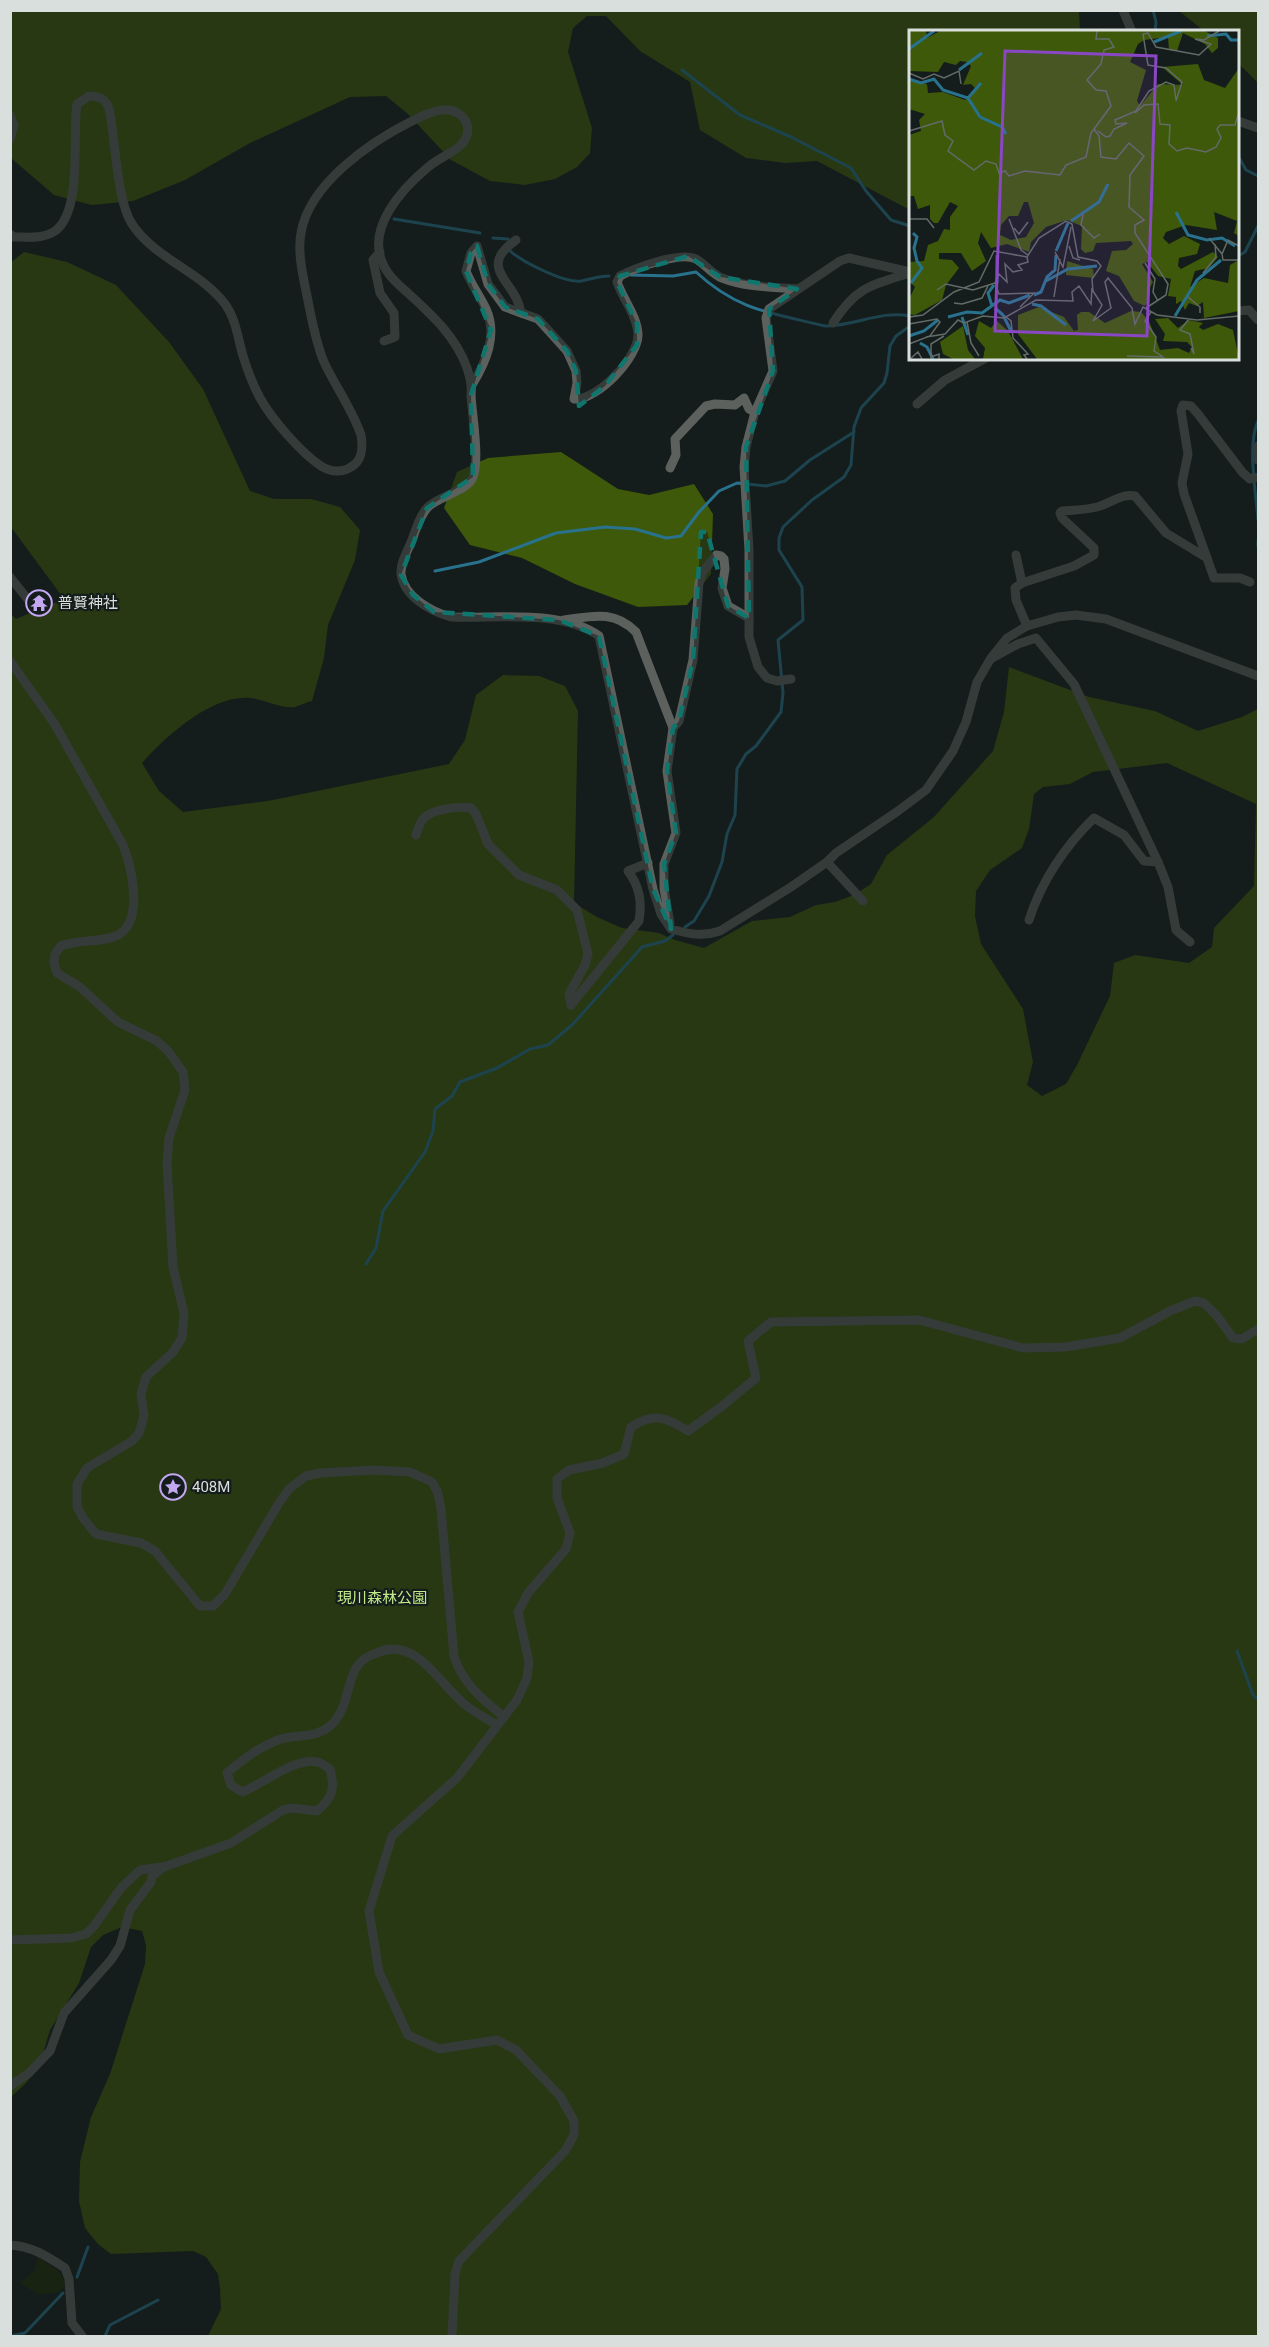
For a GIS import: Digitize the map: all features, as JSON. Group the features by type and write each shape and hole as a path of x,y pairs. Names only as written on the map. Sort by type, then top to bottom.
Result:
{"street":[{"path":"1123,10 1131,30"},
{"path":"12,237 44,236 58,228 64,220 69,209 73,187 77,104 89,96 101,98 107,102 123,196 133,225 153,247 213,290 226,306 233,320 243,357 260,399 282,427 312,458 321,466 339,471 356,464 361,453 362,441 359,428 317,343 304,284 300,250 303,221 308,208 334,176 377,141 431,112 445,109 454,111 464,118 467,124 466,138 461,145 429,166 390,209 382,227 380,252 381,262 388,274 434,318 455,342 472,385"},
{"path":"10,116 14,125 10,139"},
{"path":"1239,122 1258,128"},
{"path":"516,240 504,248 498,260 503,279 520,303 521,313"},
{"path":"671,929 664,888 664,864 676,833 667,771 672,728 636,632 625,621 600,615 559,620 443,615 425,606 413,596 401,575 402,565 427,508 468,484 473,477 476,458 472,385 487,354 491,330 487,312 466,271 471,253 477,246 488,284 505,307 538,319 567,351 576,371 577,383 574,399 594,394 605,386 637,345 637,324 617,282 620,276 670,259 688,256 720,277 745,284 796,289"},
{"path":"380,252 373,260 374,269 380,293 394,313 395,337 384,341"},
{"path":"784,680 767,678 758,667 748,637 746,447 755,412 773,370 767,314 796,289 840,261 849,258 909,272"},
{"path":"832,323 851,297 867,288 909,272"},
{"path":"1239,311 1249,310 1258,320"},
{"path":"917,404 945,380 982,360"},
{"path":"670,468 676,455 675,439 706,406 715,404 732,406 744,398 749,409 755,412"},
{"path":"1250,582 1234,578 1214,578 1182,483 1188,454 1181,411 1183,405 1191,406 1255,478"},
{"path":"1258,446 1258,460"},
{"path":"1027,626 1016,600 1015,588 1022,583 1074,566 1094,555 1094,548 1062,518 1060,513 1062,511 1099,506 1129,495 1139,498 1166,533 1207,558"},
{"path":"672,728 679,722 693,660 699,583 702,573 716,555 721,556 725,562 722,588 728,606 748,618"},
{"path":"1016,555 1022,583"},
{"path":"10,577 38,612"},
{"path":"559,620 588,628 599,636 661,914 671,929 694,935 707,935 720,931 791,887 926,790 953,751 966,722 977,682 991,658 1007,638 1027,626 1058,617 1076,615 1106,618 1258,676"},
{"path":"991,658 1032,639 1039,640 1074,684 1158,862 1168,887 1176,930 1190,942"},
{"path":"10,661 54,723 122,843 128,856 133,886 133,914 130,922 117,936 61,946 55,954 55,968 61,976 80,987 118,1022 157,1041 168,1051 183,1072 185,1090 169,1138 167,1163 173,1267 184,1313 182,1338 173,1352 146,1377 141,1394 144,1416 139,1433 132,1441 87,1468 76,1484 77,1507 96,1534 149,1546 191,1597 200,1606 207,1607 213,1606 225,1594 279,1503 289,1489 306,1476 374,1470 410,1472 432,1482 438,1492 441,1509 454,1656 457,1667 472,1690 503,1716"},
{"path":"416,835 423,818 429,815 457,806 471,808 476,814 488,844 519,875 557,890 577,910 588,954 569,994 571,1005 639,921 642,906 639,891 628,871 648,863"},
{"path":"1029,920 1037,896 1052,871 1080,831 1094,818 1124,835 1144,861 1158,862"},
{"path":"827,862 863,901"},
{"path":"452,2337 455,2274 459,2261 565,2151 574,2135 574,2121 560,2096 546,2081 516,2050 497,2040 439,2049 408,2035 379,1972 369,1911 392,1836 457,1779 517,1700 527,1678 529,1662 518,1612 528,1593 566,1550 570,1533 557,1498 557,1479 569,1470 603,1463 624,1455 632,1427 644,1418 672,1421 688,1431 721,1407 756,1378 748,1341 771,1322 919,1320 1023,1348 1065,1347 1120,1338 1170,1311 1195,1301 1204,1303 1233,1338 1242,1339 1258,1329"},
{"path":"10,1941 71,1938 86,1934 121,1888 140,1870 164,1867 231,1843 283,1810 317,1811 329,1801 333,1782 330,1768 317,1762 303,1763 285,1769 242,1792 231,1785 227,1773 258,1749 282,1738 310,1736 331,1726 344,1709 352,1676 362,1660 380,1652 402,1649 420,1659 463,1703 497,1725"},
{"path":"10,2086 29,2073 50,2051 64,2013 111,1960 120,1946 130,1910 151,1882 152,1876 164,1867"},
{"path":"10,2245 35,2250 65,2268 69,2279 72,2323 82,2337"}],"highlighted area":[{"path":"477,246 488,284 505,307 538,319 567,351 576,371 579,406 605,386 637,345 637,324 617,282 620,276 688,256 720,277 797,289 769,309 773,371 746,447 749,618 728,606 707,532 701,532 693,660 679,721 673,728 667,771 676,833 664,864 671,929 653,889 599,636 559,620 434,612 413,595 401,575 427,508 473,477 471,395 491,330 466,271 471,253"}],"green space":[{"path":"11,11 1079,11 1080,30 909,30 909,209 817,161 785,163 746,158 700,130 690,82 640,51 606,16 587,16 573,28 568,52 592,128 590,153 577,167 555,179 525,185 490,181 451,160 408,114 386,96 350,97 250,143 185,180 133,201 92,205 54,195 11,158"},
{"path":"1179,11 1258,11 1258,83 1239,64 1239,30 1203,30"},
{"name":"現川森林公園","path":"24,252 67,262 116,285 169,342 203,389 250,491 274,499 311,499 340,507 360,530 355,560 328,625 324,658 312,701 295,707 250,698 220,703 190,719 163,741 142,763 159,791 183,812 268,801 449,764 465,740 476,695 503,675 539,676 565,686 578,711 574,903 622,928 659,933 704,948 752,921 790,917 816,905 835,902 854,895 871,884 887,855 934,817 993,751 1004,712 1009,667 1089,697 1155,711 1198,731 1242,717 1258,709 1258,2336 208,2336 221,2309 218,2274 206,2257 193,2251 111,2254 98,2244 85,2228 79,2201 80,2162 91,2117 110,2074 145,1964 146,1945 142,1931 122,1927 103,1935 91,1947 79,1983 50,2030 39,2067 11,2097 10,613 16,619 64,599 11,527 11,262","holes":["1167,763 1256,804 1254,886 1214,928 1212,947 1189,963 1135,955 1114,963 1110,996 1066,1084 1042,1096 1027,1085 1033,1062 1023,1009 981,944 975,916 976,891 990,870 1022,848 1029,829 1034,794 1043,787 1070,784 1093,772"]},
{"path":"561,452 618,489 649,495 694,484 713,514 711,574 687,605 638,607 575,584 522,558 470,545 444,508 457,472 488,458"},
{"path":"37,2257 60,2272 66,2284 59,2292 39,2295 20,2283 35,2270"}],"waterway":[{"path":"1153,10 1155,30"},
{"path":"682,70 740,115 791,137 851,168 866,191 891,220 909,226"},
{"path":"1239,158 1246,170 1258,176"},
{"path":"394,219 480,233"},
{"path":"1239,255 1245,252 1258,226"},
{"path":"493,238 508,239"},
{"path":"509,250 533,266 564,279 581,281 609,276"},
{"path":"631,275 673,276 696,272 711,285 741,303 756,309 825,326 889,315 909,316"},
{"path":"685,927 694,921 709,896 722,862 727,834 735,815 737,769 746,754 756,746 781,712 783,693 778,640 803,620 802,587 779,550 779,538 783,527 812,500 844,477 851,465 854,427 861,408 884,383 890,346 896,336 909,327"},
{"path":"1258,421 1253,442 1258,520"},
{"path":"435,571 479,562 556,533 605,527 635,529 666,538 681,536 719,491 737,483 766,486 785,481 810,460 854,432"},
{"path":"1258,541 1258,546"},
{"path":"366,1264 376,1248 383,1211 425,1152 433,1131 435,1109 452,1096 460,1082 497,1068 530,1049 548,1045 572,1025 642,947 665,941 673,935"},
{"path":"1237,1651 1253,1695 1258,1699"},
{"path":"77,2277 88,2247"},
{"path":"11,2336 25,2333 63,2293"},
{"path":"105,2336 110,2325 158,2300"}],"place":[{"name":"普賢神社","path":"39,603"},
{"name":"408M","path":"173,1487"}]}
